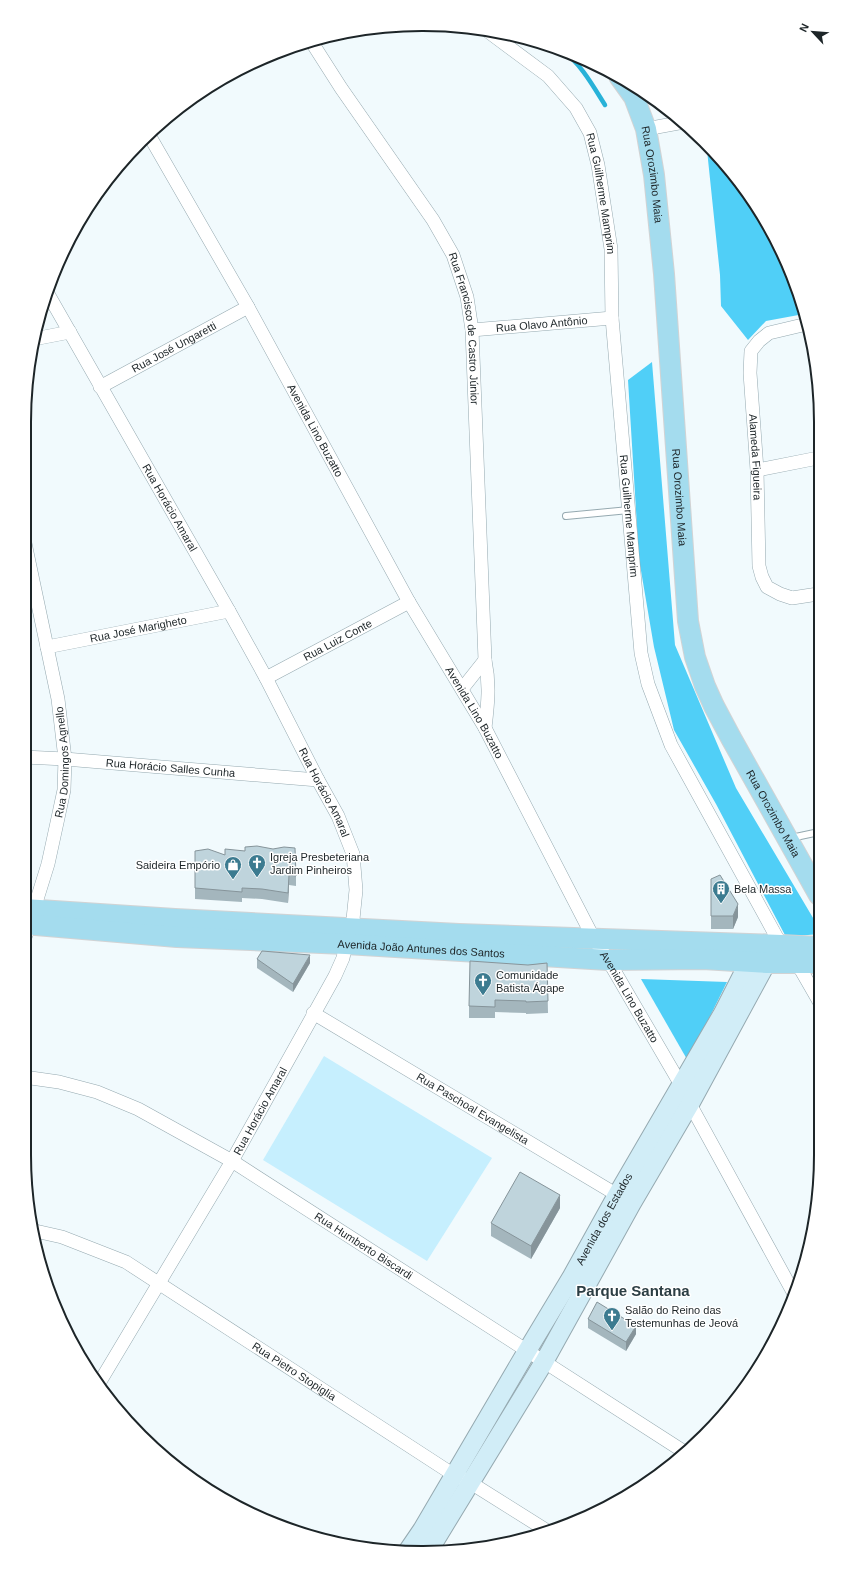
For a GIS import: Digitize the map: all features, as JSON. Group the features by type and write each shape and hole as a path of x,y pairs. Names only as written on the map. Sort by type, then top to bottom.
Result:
{"main road":[{"name":"Rua Orozimbo Maia","path":"629,90 634,97 646,129 655,182 664,274 688,621 695,657 714,706 814,886"},
{"name":"Avenida João Antunes dos Santos","path":"31,921 177,937 349,936 594,939 766,951 797,963 814,962"},
{"name":"Avenida João Antunes dos Santos","path":"349,936 608,960 703,959 766,951 814,947"},
{"name":"Avenida dos Estados","path":"432,1546 544,1362 681,1085 723,1013 766,951"},
{"name":"Avenida dos Estados","path":"411,1546 571,1278 690,1104 766,951"}],"street":[{"name":"Rua Guilherme Mamprim","path":"498,39 548,76 576,108 590,133 598,165 611,249 612,318 641,653 655,706 671,745 766,951"},
{"name":"Rua Francisco de Castro Júnior","path":"314,46 341,88 433,220 453,255 467,297 472,330 485,660 489,694 485,728"},
{"path":"646,129 675,124"},
{"name":"Avenida Lino Buzatto","path":"152,140 248,307 410,602 485,728 594,939 608,960 681,1085 790,1287"},
{"name":"Rua Horácio Amaral","path":"51,299 229,611 266,678 338,816 353,854 356,890 349,936 343,958 232,1161 102,1379"},
{"name":"Rua José Ungaretti","path":"100,387 248,307"},
{"name":"Rua Olavo Antônio","path":"472,330 612,318"},
{"name":"Alameda Figueira","path":"802,325 769,333 759,341 751,351 750,373 757,470 760,566 762,577 767,587 780,594 792,598 814,595"},
{"path":"41,338 70,332"},
{"path":"757,470 814,459"},
{"name":"Rua Domingos Agnello","path":"31,571 58,699 65,759 64,790 48,864 31,910"},
{"name":"Rua Luiz Conte","path":"266,678 410,602"},
{"name":"Rua José Marigheto","path":"47,647 229,611"},
{"path":"462,689 485,660"},
{"name":"Rua Horácio Salles Cunha","path":"31,757 318,780"},
{"path":"797,963 814,993"},
{"name":"Rua Paschoal Evangelista","path":"313,1014 625,1199"},
{"name":"Rua Humberto Biscardi","path":"31,1078 59,1082 97,1092 132,1106 232,1161 680,1449"},
{"name":"Rua Pietro Stopiglia","path":"39,1232 62,1237 126,1262 454,1475 471,1483 541,1527"}],"lane":[{"path":"566,516 629,510"},
{"path":"787,838 814,833"}],"shaded area":[{"path":"707,154 733,184 762,227 774,249 799,315 766,321 748,340 721,306 720,275"},
{"path":"652,362 675,645 736,788 814,920 814,934 786,937 716,804 674,730 654,647 639,559 628,380"},
{"path":"641,979 727,982 688,1061"},
{"path":"324,1056 492,1158 427,1261 263,1160"}],"building":[{"path":"257,846 273,849 284,847 295,848 296,876 289,875 288,893 262,889 242,888 242,892 195,888 195,851 208,849 225,855 225,849 245,851 245,847"},
{"path":"720,875 738,904 733,916 711,916 711,879"},
{"path":"262,951 310,955 293,984 257,959"},
{"path":"470,961 528,965 547,963 548,1001 526,1002 495,1000 495,1007 469,1006"},
{"path":"520,1172 560,1195 531,1246 491,1223"},
{"path":"597,1302 636,1326 626,1342 588,1319"}],"waterway":[{"path":"575,62 605,105"}],"place":[{"name":"Igreja Presbeteriana Jardim Pinheiros","path":"257,878"},
{"name":"Saideira Empório","path":"233,880"},
{"name":"Bela Massa","path":"721,904"},
{"name":"Comunidade Batista Ágape","path":"483,996"},
{"name":"Salão do Reino das Testemunhas de Jeová","path":"612,1331"}],"district":[{"name":"Parque Santana","path":"633,1291"}]}
